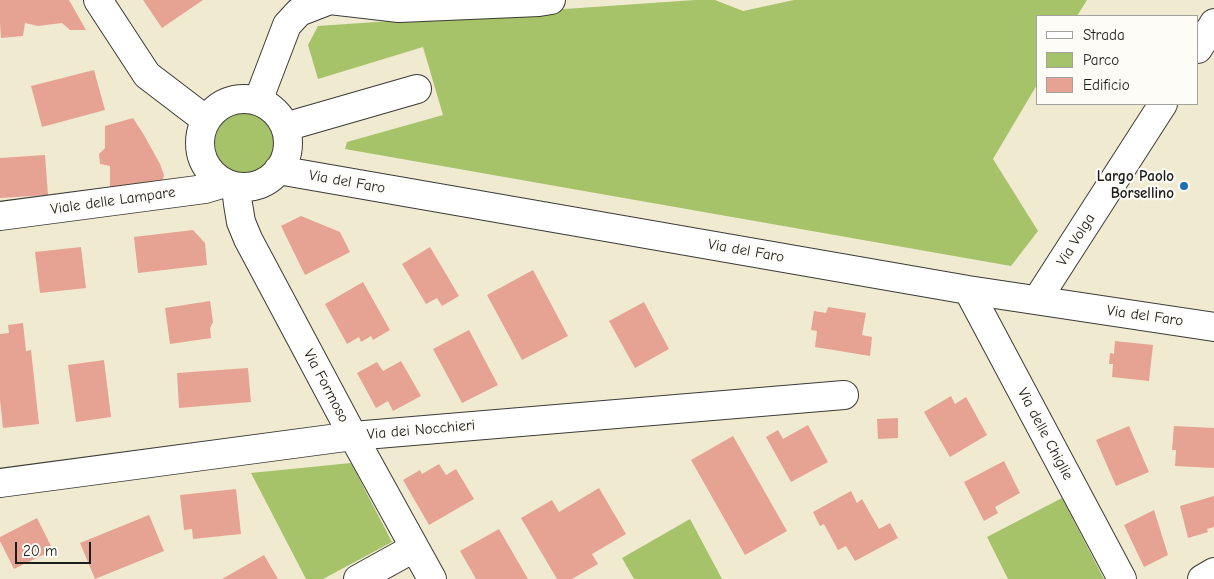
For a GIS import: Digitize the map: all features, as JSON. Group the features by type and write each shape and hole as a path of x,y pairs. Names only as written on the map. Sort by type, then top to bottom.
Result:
{"street":[{"path":"98,0 148,75 206,120"},
{"path":"258,101 287,25 299,12 330,0 399,8 551,0"},
{"path":"1199,47 1214,23"},
{"path":"1199,49 1214,50"},
{"path":"285,127 417,89"},
{"path":"244,98 258,101 270,107 285,127 288,142 286,157 270,179 248,187 231,185 213,175 204,163 200,148 200,134 206,120 216,108 229,101 244,98"},
{"name":"Via Volga","path":"1037,300 1162,105"},
{"name":"Via del Faro","path":"278,170 968,290 1214,327"},
{"name":"Viale delle Lampare","path":"0,216 231,185"},
{"name":"Via Formoso","path":"231,185 238,204 241,222 248,239 432,579"},
{"name":"Via delle Chiglie","path":"968,290 1122,579"},
{"name":"Via dei Nocchieri","path":"0,484 353,436 844,395"},
{"path":"358,579 414,548"},
{"path":"1202,579 1214,572"}],"green space":[{"path":"695,0 715,0 743,11 794,0 1087,0 1078,15 1036,15 1036,86 993,159 1038,231 1011,266 345,149 347,142 443,115 423,47 318,79 308,45 318,26"},
{"path":"245,113 262,118 270,126 275,143 270,160 262,168 245,173 228,168 220,160 215,143 220,126 228,118"},
{"path":"351,463 392,542 323,579 306,579 251,473"},
{"path":"1062,498 1104,579 1008,579 987,537"},
{"path":"690,519 722,579 634,579 622,558"}],"building":[{"path":"0,0 69,0 86,30 70,30 62,23 38,26 25,23 23,36 1,38"},
{"path":"143,0 203,0 162,28"},
{"path":"94,70 105,110 42,127 31,86"},
{"path":"133,118 160,164 164,175 161,188 110,191 110,166 100,164 99,154 105,148 105,126"},
{"path":"45,155 48,195 0,198 0,158"},
{"path":"301,216 340,232 350,252 305,275 281,226"},
{"path":"193,230 205,243 207,265 138,273 134,237"},
{"path":"81,247 86,288 40,293 35,252"},
{"path":"430,247 459,296 442,306 437,298 426,304 402,264"},
{"path":"533,270 568,336 522,360 487,295"},
{"path":"363,282 390,330 373,340 371,336 361,342 359,337 347,344 325,304"},
{"path":"210,301 213,322 210,328 211,338 170,344 165,308"},
{"path":"644,302 669,349 635,368 609,321"},
{"path":"828,307 866,313 862,335 872,337 870,356 815,347 817,331 811,330 814,311 826,313"},
{"path":"23,323 26,351 31,350 39,424 3,428 0,400 0,334 9,333 8,325"},
{"path":"469,330 498,385 462,403 433,349"},
{"path":"1115,341 1153,345 1149,381 1112,377 1113,364 1109,364 1110,353 1114,354"},
{"path":"104,360 111,417 76,422 68,365"},
{"path":"401,361 421,396 393,411 388,401 376,408 357,373 377,362 383,371"},
{"path":"248,368 251,402 179,408 177,373"},
{"path":"951,396 955,404 966,397 987,435 950,457 924,412"},
{"path":"898,418 898,438 878,439 877,419"},
{"path":"808,425 828,462 791,482 766,437 778,430 783,439"},
{"path":"1129,426 1149,472 1116,486 1096,440"},
{"path":"1174,426 1214,428 1214,468 1175,466 1176,450 1172,450"},
{"path":"733,436 787,531 745,555 691,460"},
{"path":"1004,461 1020,493 995,507 998,513 984,521 964,482"},
{"path":"439,464 446,475 456,469 474,499 429,525 403,480 420,470 422,474"},
{"path":"599,488 626,534 592,554 598,564 572,579 557,579 521,518 552,500 559,512"},
{"path":"236,489 241,534 193,539 192,529 184,530 180,495"},
{"path":"851,491 857,503 862,499 879,529 890,523 898,538 855,561 846,546 838,550 824,524 820,526 813,512"},
{"path":"1214,496 1214,527 1207,529 1208,532 1188,538 1180,506"},
{"path":"1154,510 1168,555 1144,567 1124,525"},
{"path":"149,515 164,551 95,579 80,543"},
{"path":"37,518 53,550 14,569 0,541 0,537"},
{"path":"499,529 528,579 476,579 460,551"},
{"path":"264,555 278,579 222,579"}],"place":[{"name":"Largo Paolo Borsellino","path":"1184,186"}]}
